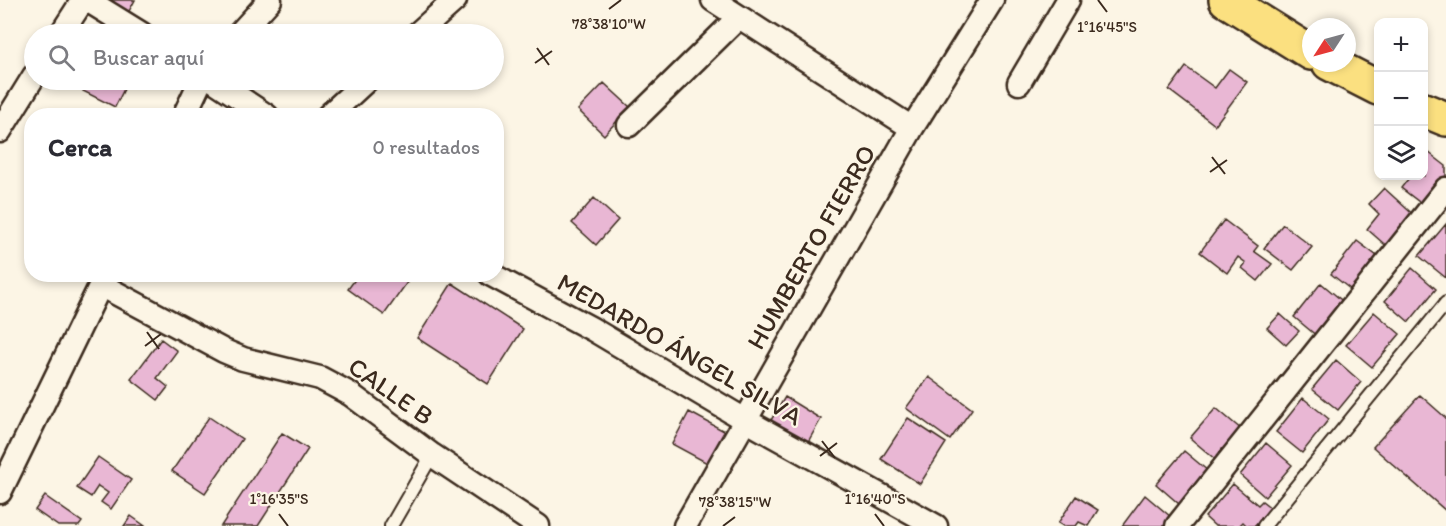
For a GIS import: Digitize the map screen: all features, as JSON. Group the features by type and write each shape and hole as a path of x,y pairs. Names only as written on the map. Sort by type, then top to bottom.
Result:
{"highway":[{"path":"1226,0 1302,47"},
{"path":"1347,72 1374,86"},
{"path":"1428,112 1446,120"}],"street":[{"path":"68,24 85,0 125,24"},
{"path":"248,24 270,0"},
{"path":"428,24 455,0"},
{"path":"713,0 912,128"},
{"name":"HUMBERTO FIERRO","path":"685,526 912,128 992,0"},
{"path":"1019,83 1068,0"},
{"path":"629,126 739,17"},
{"path":"0,130 25,90"},
{"path":"188,108 196,90"},
{"path":"228,90 255,108"},
{"path":"337,108 356,90"},
{"path":"1177,526 1446,189"},
{"path":"0,492 103,282"},
{"name":"CALLE B","path":"107,282 224,351 243,359 320,378 350,394 432,455 538,526"},
{"name":"MEDARDO ÁNGEL SILVA","path":"504,282 592,329 745,420 936,526"}],"lane":[{"path":"1264,526 1446,303"},
{"path":"391,526 432,455"}],"building":[{"path":"108,0 135,0 128,13"},
{"path":"1186,67 1215,88 1229,69 1247,82 1215,125 1169,90"},
{"path":"604,83 630,107 604,135 578,110"},
{"path":"84,90 124,90 115,107"},
{"path":"1428,152 1446,166 1446,183 1427,208 1401,188 1407,180 1428,180"},
{"path":"1384,188 1418,219 1391,250 1367,229 1379,214 1369,204"},
{"path":"594,198 618,220 596,245 572,223"},
{"path":"1224,220 1258,246 1254,251 1272,264 1258,281 1242,268 1246,263 1238,257 1227,273 1200,252"},
{"path":"1283,224 1312,247 1293,270 1264,248"},
{"path":"1446,224 1446,278 1419,256"},
{"path":"1357,241 1381,259 1355,293 1331,274"},
{"path":"1412,268 1436,289 1409,322 1385,301"},
{"path":"353,282 407,282 384,315 348,289"},
{"path":"452,283 523,329 488,384 417,338"},
{"path":"1321,283 1346,304 1318,337 1294,317"},
{"path":"1374,312 1400,334 1372,367 1346,345"},
{"path":"1280,314 1299,331 1286,345 1267,328"},
{"path":"161,339 177,351 157,378 168,387 158,400 131,379"},
{"path":"1336,360 1361,382 1338,410 1312,389"},
{"path":"929,377 972,409 950,440 906,408"},
{"path":"1420,395 1446,418 1446,511 1373,447"},
{"path":"785,397 821,419 805,447 768,425"},
{"path":"1303,398 1329,419 1302,453 1276,432"},
{"path":"1216,408 1242,430 1216,460 1190,438"},
{"path":"689,412 726,432 709,464 672,444"},
{"path":"209,417 242,439 205,493 172,471"},
{"path":"908,418 946,443 920,484 881,459"},
{"path":"282,433 308,449 258,526 221,526"},
{"path":"1266,443 1292,465 1265,497 1240,475"},
{"path":"1184,451 1208,471 1179,504 1156,484"},
{"path":"98,457 131,480 111,509 101,502 108,493 98,486 91,497 77,488"},
{"path":"1233,484 1258,505 1262,501 1271,508 1255,526 1247,526 1243,522 1239,526 1215,526 1205,517"},
{"path":"1145,495 1171,517 1164,526 1122,526"},
{"path":"45,496 82,522 79,526 58,526 35,510"},
{"path":"1076,496 1098,510 1088,526 1079,522 1076,526 1063,526 1058,523"},
{"path":"131,516 145,526 124,526"}]}
